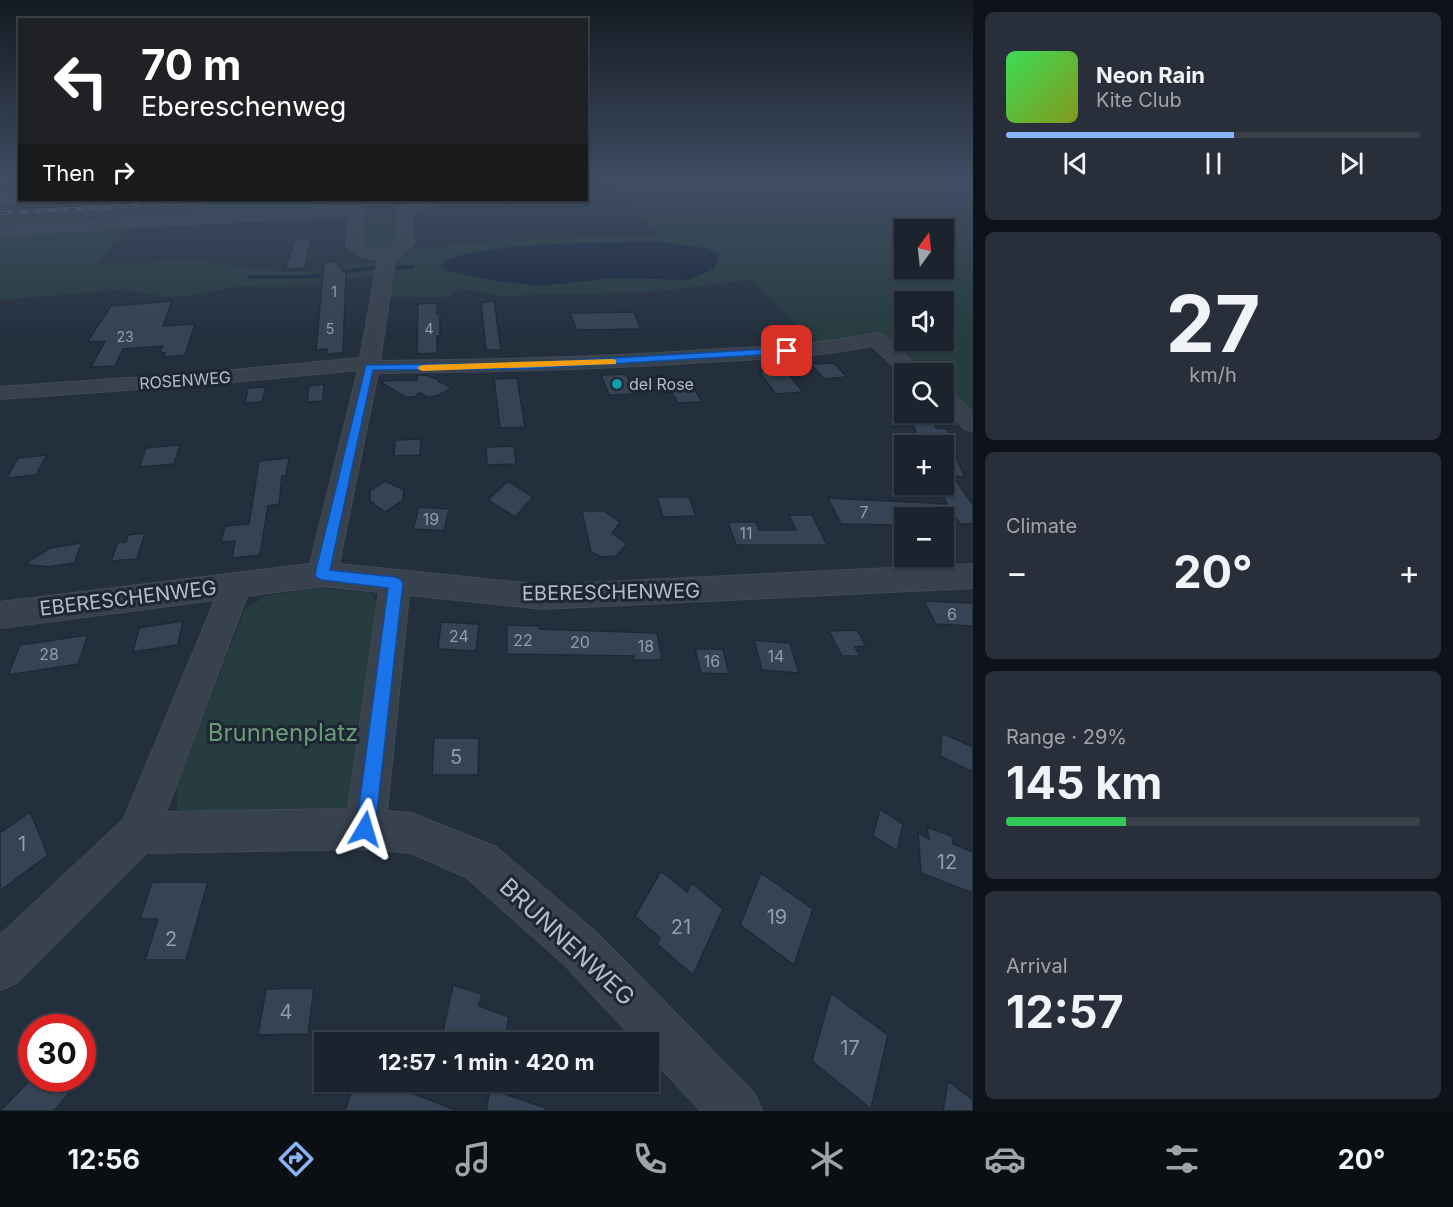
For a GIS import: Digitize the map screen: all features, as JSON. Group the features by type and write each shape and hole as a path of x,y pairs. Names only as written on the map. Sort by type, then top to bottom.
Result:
{"street":[{"path":"355,234 354,246 385,265"},
{"path":"322,574 370,365 385,265 406,244 406,234"},
{"name":"ROSENWEG","path":"0,393 370,365 526,366 657,359 833,348 876,339 903,363"},
{"path":"954,407 973,424"},
{"name":"EBERESCHENWEG","path":"0,615 322,574 543,597 973,576"},
{"path":"138,833 365,829 395,583"},
{"path":"0,967 138,833 236,584"},
{"name":"BRUNNENWEG","path":"365,829 411,833 481,862 581,949 736,1111"}],"green space":[{"path":"0,234 121,234 98,264 192,260 288,272 379,262 402,250 518,239 660,234 894,234 894,279 954,279 954,234 973,234 973,426 954,409 954,363 902,363 871,336 819,346 750,280 649,292 502,296 458,288 450,297 382,297 387,274 279,287 240,286 189,296 170,297 120,290 0,300"},
{"path":"355,234 404,234 403,243 384,253 354,246"},
{"name":"Brunnenplatz","path":"317,588 369,593 381,608 357,798 336,814 178,819 176,787 245,609 266,596"}],"water":[{"path":"654,241 706,248 719,253 714,269 688,280 615,278 539,286 489,280 447,271 440,266 453,258 506,248"}],"building":[{"path":"311,238 305,268 285,269 295,239"},
{"path":"335,261 346,274 343,353 326,354 327,349 316,350 324,263"},
{"path":"172,301 163,326 195,324 185,355 164,357 165,353 160,353 163,346 123,349 115,366 91,367 105,341 87,342 111,306"},
{"path":"494,301 501,350 486,350 481,303"},
{"path":"437,303 437,314 440,314 440,336 437,336 437,353 417,354 418,304"},
{"path":"634,312 641,329 577,330 570,313"},
{"path":"834,363 847,377 824,379 811,364"},
{"path":"785,370 803,392 776,394 759,372"},
{"name":"del Rose","path":"626,374 635,394 609,395 601,375"},
{"path":"417,375 439,380 452,388 437,396 427,397 420,393 414,397 405,397 379,381 417,380"},
{"path":"517,378 525,427 500,428 494,379"},
{"path":"324,384 323,401 307,402 309,386"},
{"path":"692,385 702,402 678,403 669,387"},
{"path":"266,387 262,402 245,403 248,388"},
{"path":"912,423 934,423 936,428 947,429 950,435 917,435"},
{"path":"421,439 420,455 394,456 395,440"},
{"path":"180,446 174,464 139,467 146,448"},
{"path":"514,446 516,464 487,465 486,447"},
{"path":"954,453 965,477 954,476"},
{"path":"47,455 36,475 7,478 18,458"},
{"path":"289,458 286,476 282,476 279,504 268,506 260,555 232,558 235,541 221,542 225,526 249,524 259,461"},
{"path":"954,477 973,505 973,524 960,524 954,518 954,507 894,507 894,525 841,524 828,498 947,504 944,495 954,495"},
{"path":"385,481 404,490 403,500 385,512 370,501 370,491"},
{"path":"508,481 533,497 515,517 488,500"},
{"path":"657,497 689,497 696,516 663,517"},
{"path":"419,507 449,509 444,531 413,529"},
{"path":"582,511 604,511 620,522 612,533 627,544 616,556 602,557 591,552"},
{"path":"789,515 812,515 827,545 736,545 728,522 756,522 759,530 796,530"},
{"path":"145,533 137,559 111,561 118,542 126,542 128,535"},
{"path":"82,543 74,563 48,567 24,564 50,548"},
{"path":"924,601 973,603 973,626 936,624"},
{"path":"183,621 178,645 133,652 139,628"},
{"path":"441,622 479,624 476,651 438,649"},
{"path":"507,625 539,626 539,629 657,633 662,660 634,660 634,656 507,654"},
{"path":"857,630 866,646 855,647 860,656 842,656 829,631"},
{"path":"88,635 78,664 8,675 20,645"},
{"path":"754,640 790,643 799,673 762,670"},
{"path":"695,649 723,649 729,674 701,673"},
{"path":"942,733 973,747 973,772 940,756"},
{"path":"434,738 479,738 478,775 432,775"},
{"path":"880,809 903,824 897,851 873,836"},
{"path":"30,812 48,855 0,891 0,833"},
{"path":"927,827 952,836 953,844 973,852 973,893 921,873 918,832 929,839"},
{"path":"661,871 687,892 692,883 723,909 693,975 657,944 660,938 635,916"},
{"path":"761,873 813,909 794,965 740,925"},
{"path":"152,882 208,882 186,960 145,960 158,919 140,919"},
{"path":"453,985 482,994 479,1006 509,1017 506,1032 443,1032"},
{"path":"314,988 308,1034 258,1035 266,989"},
{"path":"831,993 888,1035 871,1109 812,1061"},
{"path":"948,1081 973,1100 973,1111 943,1111"},
{"path":"18,1092 70,1092 54,1111 0,1111"},
{"path":"351,1092 410,1092 458,1111 345,1111"},
{"path":"489,1092 499,1092 546,1108 545,1111 486,1111"}],"waterway":[{"path":"250,277 306,277 370,268 412,267"}],"slow traffic":[{"path":"422,368 613,362"}],"place":[{"name":"del Rose","path":"617,384"}],"route":[{"path":"365,829 395,583 322,574 369,367 526,366 787,351"}]}
